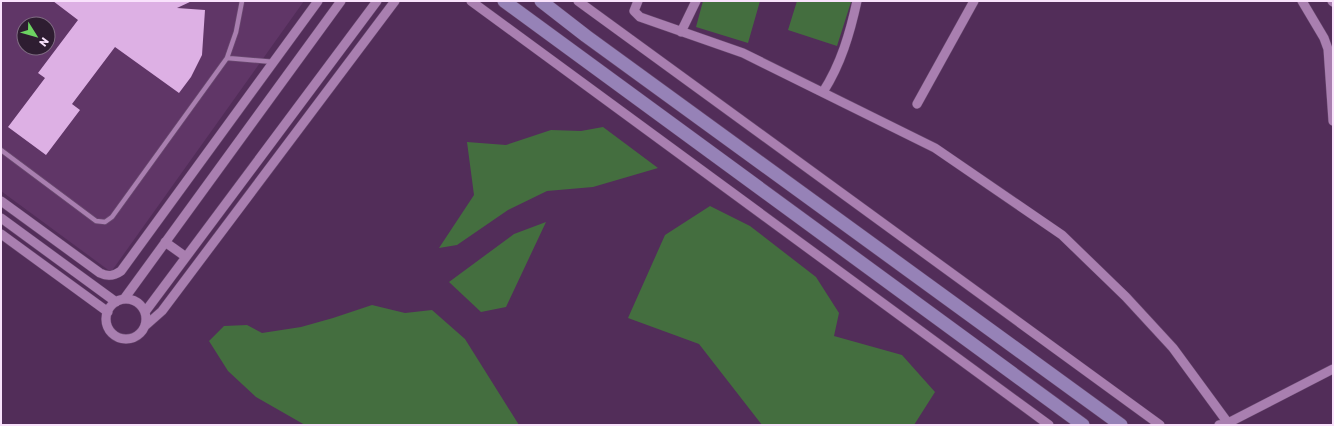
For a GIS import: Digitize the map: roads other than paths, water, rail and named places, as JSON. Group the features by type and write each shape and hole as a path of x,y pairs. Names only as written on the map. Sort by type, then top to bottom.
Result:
{"street":[{"path":"1,201 100,274 106,276 116,275 121,271 318,1"},
{"path":"341,1 166,242 120,300 108,312 107,322 109,328 118,337 130,338 142,332 145,326 162,311 395,1"},
{"path":"145,326 145,312 377,1"},
{"path":"471,1 1049,425"},
{"path":"504,1 1083,425"},
{"path":"541,1 586,36 1121,425"},
{"path":"578,1 1160,425"},
{"path":"638,1 634,11 640,17 743,53 935,148 1062,235 1126,296 1173,348 1224,424 1333,369"},
{"path":"681,32 696,1"},
{"path":"823,92 832,78 850,34 857,1"},
{"path":"917,104 974,1"},
{"path":"1302,1 1328,37 1332,80 1333,120"},
{"path":"1,218 120,300 137,302 145,312"},
{"path":"1,234 108,312"},
{"path":"166,242 186,257"}],"lane":[{"path":"1,150 96,221 105,222 112,217 227,58 236,32 242,1"},
{"path":"227,58 274,62"}]}
